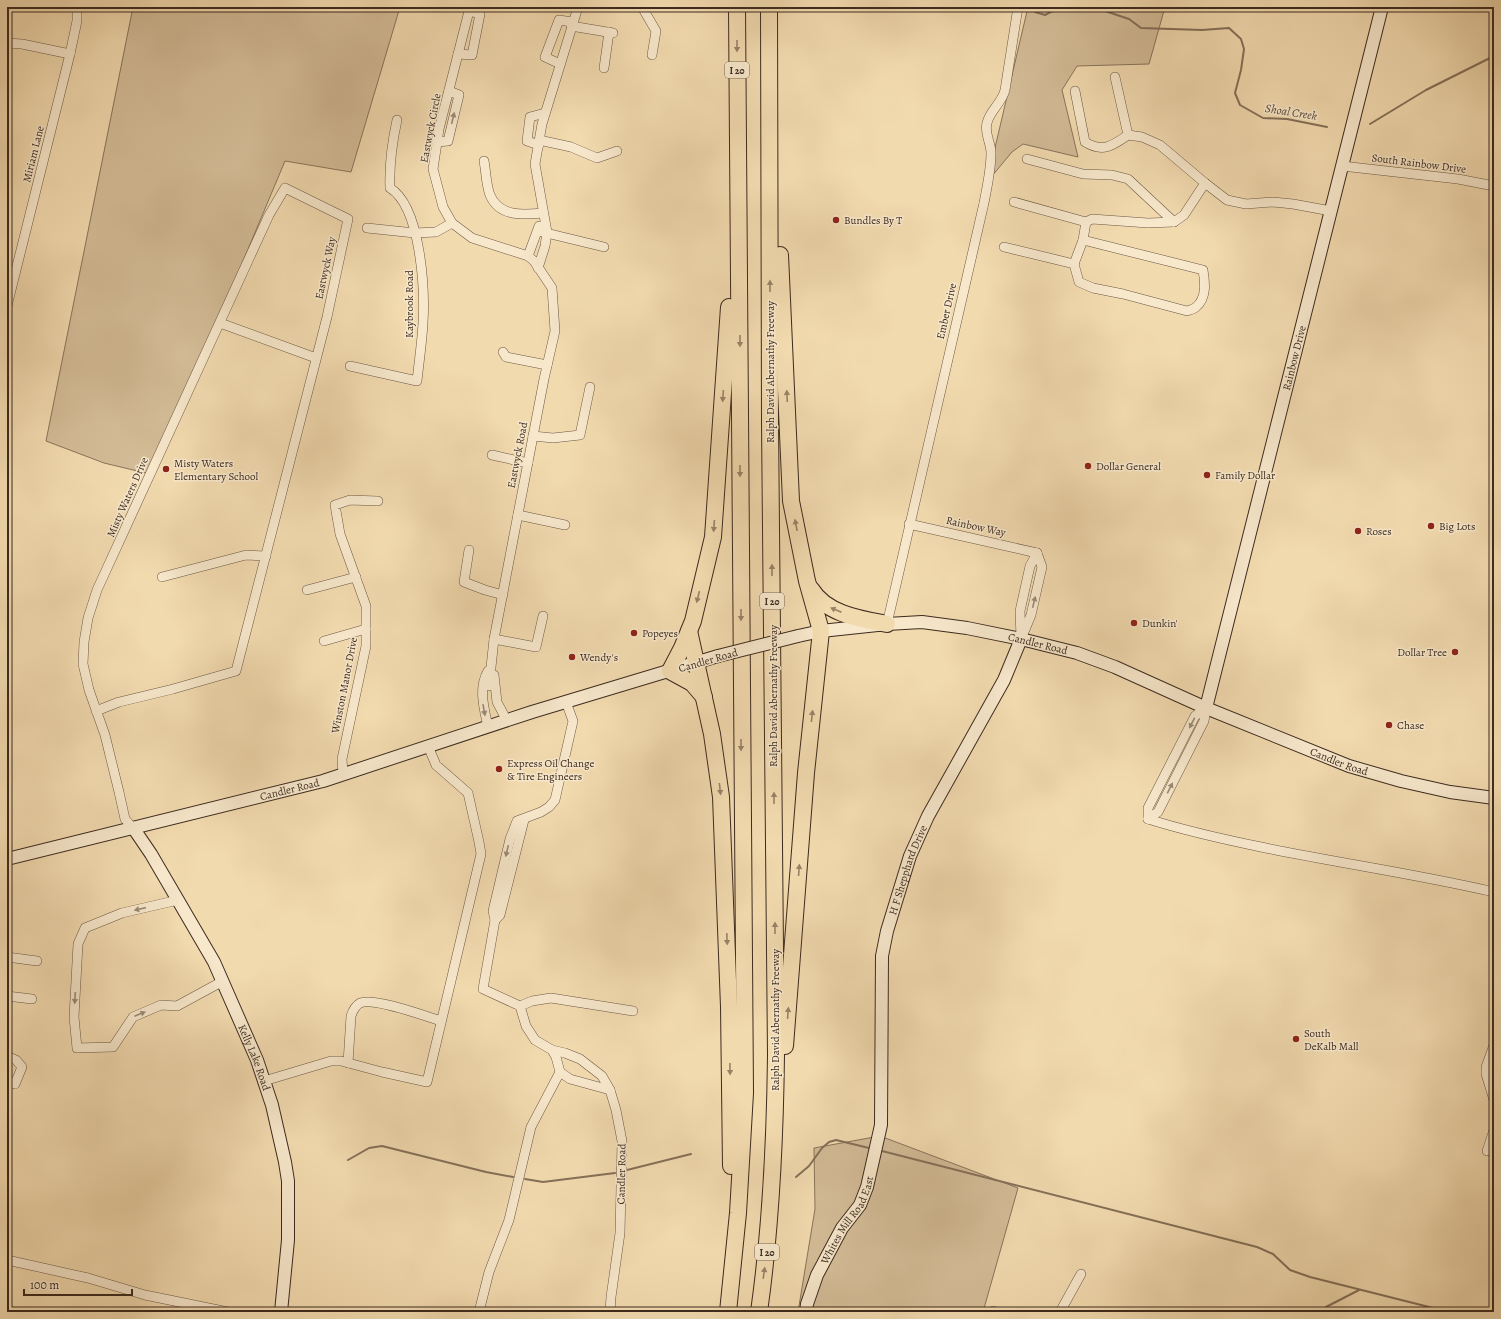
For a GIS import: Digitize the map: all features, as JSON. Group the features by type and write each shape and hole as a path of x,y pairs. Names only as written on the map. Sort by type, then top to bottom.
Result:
{"highway":[{"name":"I 20","path":"728,1312 738,1213 745,1093 737,7"},
{"path":"769,9 791,501 807,581 821,631 806,773 783,1071 772,1191"},
{"name":"Ralph David Abernathy Freeway","path":"759,1312 767,1251 772,1191 776,1040 770,423 769,9"},
{"path":"704,698 692,683 670,670 693,621 713,537 728,326 737,134"},
{"path":"807,581 815,596 824,604 863,620 887,624"},
{"path":"689,631 712,734 721,796 729,1007 731,1230 728,1312"}],"street":[{"name":"Miriam Lane","path":"7,306 70,54 77,21 76,7"},
{"path":"538,268 545,246 542,231 543,213 535,164 545,113 578,7"},
{"path":"642,7 656,31 652,55"},
{"name":"Ember Drive","path":"887,624 984,203 989,176 991,152 986,133 987,123 1005,90 1018,7"},
{"name":"Rainbow Drive","path":"1206,708 1382,7"},
{"path":"458,54 472,55 480,14 469,9"},
{"name":"Eastwyck Circle","path":"469,9 449,91 458,95 448,141 437,142 433,169 443,207 452,223 472,238 528,256"},
{"path":"560,64 545,57 559,20 611,32 604,68"},
{"path":"7,44 28,44 70,54"},
{"path":"1115,77 1128,135"},
{"path":"1075,92 1085,142 1094,148 1112,146 1128,135 1142,137 1160,145 1227,200 1246,204 1273,202 1293,204 1331,211"},
{"path":"545,113 530,117 527,141 571,147 596,158 617,151"},
{"name":"Kaybrook Road","path":"350,366 417,381 423,322 422,271 415,234 405,205 395,191 390,188 389,168 391,147 397,120"},
{"path":"1027,159 1082,174 1112,175 1128,180 1174,222"},
{"path":"484,161 489,194 495,205 510,214 524,215 543,213"},
{"name":"South Rainbow Drive","path":"1342,166 1458,179 1494,186"},
{"path":"1014,202 1086,222 1092,219 1148,223 1174,222 1184,215 1205,183"},
{"name":"Misty Waters Drive","path":"134,829 125,819 120,792 105,735 89,690 83,664 84,642 88,618 97,590 269,215 286,188"},
{"name":"Eastwyck Way","path":"96,711 119,702 173,689 236,671 327,317 348,219 286,188"},
{"path":"1083,240 1203,270 1206,283 1203,297 1196,307 1187,311 1123,294 1093,288 1079,282 1074,264 1083,240 1086,222"},
{"path":"367,228 415,234 436,232 452,223"},
{"path":"542,231 604,247"},
{"path":"528,256 542,231"},
{"path":"1004,247 1074,264"},
{"name":"Eastwyck Road","path":"507,721 484,679 491,666 502,595 555,331 552,288 528,256"},
{"path":"220,323 316,358"},
{"path":"503,352 506,357 547,365"},
{"path":"533,436 553,438 580,435 590,387"},
{"path":"492,455 528,463"},
{"name":"Winston Manor Drive","path":"343,774 342,759 366,646 366,606 340,534 335,505 350,500 378,501"},
{"path":"518,515 565,525"},
{"name":"Rainbow Way","path":"909,524 1037,553 1030,566 1020,611 1021,639"},
{"path":"469,550 464,582 502,595"},
{"path":"162,577 246,555 266,556"},
{"path":"307,590 356,577"},
{"path":"494,639 536,647 543,616"},
{"name":"Candler Road","path":"7,859 134,829 323,781 566,702 718,656 821,631 922,622 967,628 1021,639 1077,653 1115,667 1206,708 1349,766 1401,781 1450,792 1492,799"},
{"path":"324,641 366,629"},
{"name":"H F Shepphard Drive","path":"881,1125 882,956 887,931 910,856 928,816 1004,680 1021,639"},
{"name":"Eastwyck Road","path":"488,727 484,707 489,688 495,679 491,666"},
{"path":"566,702 573,721 554,800 549,807 541,812 517,822 510,839 493,911 494,920 483,989 520,1006 532,1001 551,998 633,1011"},
{"path":"1206,708 1204,721 1158,812 1148,819 1197,834 1334,862 1428,878 1494,892"},
{"path":"264,1081 331,1061 341,1061 427,1082 481,854 468,793 436,765 428,746"},
{"name":"Kelly Lake Road","path":"134,829 151,854 214,962 257,1060 272,1105 288,1181 288,1240 281,1312"},
{"path":"178,900 122,913 85,928 78,944 74,1017 77,1048 113,1047 133,1017 161,1006 177,1006 223,981"},
{"path":"7,956 38,961"},
{"path":"7,996 32,999"},
{"path":"348,1063 351,1016 353,1010 359,1004 373,1001 441,1021"},
{"path":"520,1006 526,1026 535,1040 552,1050 580,1059 602,1076 610,1090"},
{"path":"1494,1045 1486,1067 1486,1074 1494,1100"},
{"path":"552,1050 556,1057 560,1072 570,1079 610,1090"},
{"path":"7,1056 16,1060 22,1067 15,1084 7,1081"},
{"path":"479,1312 489,1272 509,1220 531,1127 560,1072"},
{"name":"Candler Road","path":"610,1090 622,1141 620,1233 610,1312"},
{"name":"Whites Mill Road East","path":"806,1312 817,1275 842,1228 860,1205 867,1187 881,1125"},
{"path":"1487,1151 1494,1130"},
{"path":"8,1264 88,1278 145,1296 228,1312"},
{"path":"1060,1312 1081,1274"}],"shaded area":[{"path":"133,7 400,7 351,172 285,161 220,316 150,474 104,463 46,441"},
{"path":"1028,7 1165,7 1149,64 1077,66 1062,90 1078,157 1023,144 1012,152 987,182"},
{"path":"880,1136 1018,1188 983,1312 798,1312 815,1209 814,1148"}],"waterway":[{"name":"Shoal Creek","path":"1032,7 1035,12 1045,15 1060,7"},
{"name":"Shoal Creek","path":"1093,7 1129,19 1141,28 1202,30 1229,28 1241,39 1244,49 1241,70 1235,93 1240,105 1263,118 1287,119 1327,127"},
{"name":"Shoal Creek","path":"1370,124 1426,90 1494,56"},
{"path":"796,1177 809,1166 822,1148 829,1142 836,1140 869,1148"},
{"path":"348,1160 369,1148 382,1146 486,1172 513,1177"},
{"path":"882,1151 1257,1247 1273,1254 1290,1270 1310,1277 1449,1312"},
{"path":"627,1170 691,1154"},
{"path":"525,1179 543,1182 615,1173"},
{"path":"1322,1312 1326,1307 1359,1290"}],"place":[{"name":"Bundles By T","path":"836,220"},
{"name":"Dollar General","path":"1088,466"},
{"name":"Misty Waters Elementary School","path":"166,469"},
{"name":"Family Dollar","path":"1207,475"},
{"name":"Big Lots","path":"1431,526"},
{"name":"Roses","path":"1358,531"},
{"name":"Dunkin'","path":"1134,623"},
{"name":"Popeyes","path":"634,633"},
{"name":"Dollar Tree","path":"1455,652"},
{"name":"Wendy's","path":"572,657"},
{"name":"Chase","path":"1389,725"},
{"name":"Express Oil Change & Tire Engineers","path":"499,769"},
{"name":"South DeKalb Mall","path":"1296,1039"}]}
